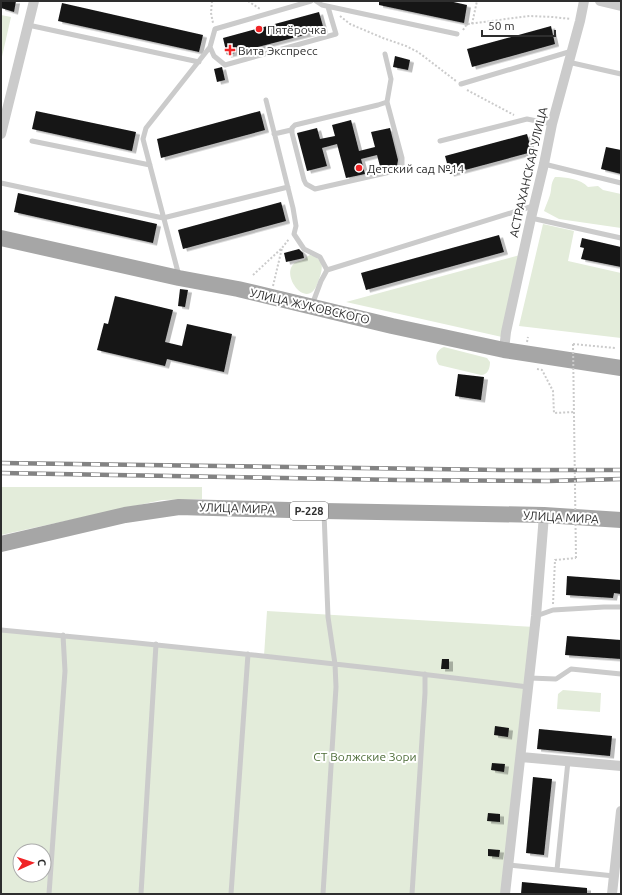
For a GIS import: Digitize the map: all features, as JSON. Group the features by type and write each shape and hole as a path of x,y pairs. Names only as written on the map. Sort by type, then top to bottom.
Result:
{"main road":[{"name":"УЛИЦА ЖУКОВСКОГО","path":"1,238 179,278 272,297 392,326 504,350 621,368"},
{"name":"УЛИЦА МИРА","path":"1,544 125,515 179,506 324,511 544,515 621,520"}],"street":[{"path":"1,134 34,1"},
{"name":"АСТРАХАНСКАЯ УЛИЦА","path":"504,350 506,332 552,124 584,1"},
{"path":"600,1 621,6"},
{"path":"506,894 536,616 544,515"},
{"path":"520,757 621,766"},
{"path":"612,894 621,812"}],"lane":[{"path":"179,278 143,139 146,128 210,48 215,29 311,1"},
{"path":"316,1 328,7 457,34"},
{"path":"210,48 214,56 225,65 336,34 328,7"},
{"path":"28,25 199,62"},
{"path":"461,84 572,51"},
{"path":"291,130 304,180 311,188 316,189 399,170 402,166 402,158 387,102 391,79 385,54"},
{"path":"568,62 621,74"},
{"path":"266,100 288,187 296,226 294,234 304,249 320,258 327,270"},
{"path":"274,134 291,130 295,125 378,106 387,102"},
{"path":"440,141 527,119 552,124"},
{"path":"32,141 150,165"},
{"path":"544,164 621,183"},
{"path":"1,183 163,218 288,187"},
{"path":"312,306 321,281 327,270 534,206"},
{"path":"531,218 621,238"},
{"path":"323,894 336,687 335,664 328,617 324,511"},
{"path":"536,616 553,610 621,607"},
{"path":"1,630 156,644 425,674 529,682 556,679 571,669 621,674"},
{"path":"49,894 65,670 63,636"},
{"path":"141,894 156,644"},
{"path":"231,894 248,654"},
{"path":"412,894 425,674"},
{"path":"557,870 568,761"},
{"path":"509,865 614,876"}],"path":[{"path":"212,1 211,13 215,29"},
{"path":"248,1 268,14"},
{"path":"472,24 477,1"},
{"path":"328,7 350,24 418,52 461,84 469,92 518,117 527,119"},
{"path":"457,34 461,34 467,24 530,16 553,16 580,21"},
{"path":"253,275 282,248 294,234"},
{"path":"272,297 282,248"},
{"path":"553,610 555,560 576,558 573,344 615,348"},
{"path":"536,369 542,370 554,394 554,413 574,412"}],"green space":[{"path":"1,15 11,17 1,61"},
{"path":"555,177 573,179 585,184 588,187 598,186 603,190 621,194 621,228 559,219 544,211 550,195 552,182"},
{"path":"543,224 574,231 568,261 621,273 621,338 519,326"},
{"path":"310,255 321,261 322,266 319,279 314,290 309,294 298,290 294,285 290,272 294,263 303,260"},
{"path":"520,255 502,337 346,302"},
{"path":"444,347 487,358 490,362 490,367 485,374 481,375 439,365 436,357 439,350"},
{"path":"1,487 202,487 202,499 162,500 1,535"},
{"name":"СТ Волжские Зори","path":"267,611 535,627 505,894 1,894 1,630 264,656"},
{"path":"563,690 601,693 600,712 557,709 558,694"}],"building":[{"path":"1,1 16,1 14,12 1,8"},
{"path":"379,1 449,1 467,5 464,23 379,5"},
{"path":"62,3 203,35 199,52 58,21"},
{"path":"319,12 324,30 227,55 223,38"},
{"path":"551,26 555,44 472,67 467,49"},
{"path":"395,56 410,60 408,70 393,67"},
{"path":"222,67 225,80 217,82 214,69"},
{"path":"36,111 136,132 132,151 32,129"},
{"path":"260,111 265,130 161,158 157,139"},
{"path":"351,120 359,151 375,147 371,132 390,128 398,160 397,166 381,170 377,155 361,159 365,174 346,178 337,144 322,148 327,166 307,171 297,133 317,128 320,139 335,136 332,125"},
{"path":"527,134 532,152 450,174 445,156"},
{"path":"606,147 621,150 621,174 601,169"},
{"path":"18,193 157,224 153,243 14,212"},
{"path":"281,202 286,221 183,249 178,230"},
{"path":"499,235 504,252 366,290 361,273"},
{"path":"582,238 621,247 621,267 581,259 584,248 580,247"},
{"path":"299,249 303,253 304,258 286,262 284,253"},
{"path":"180,289 188,290 185,307 178,306"},
{"path":"115,296 173,310 165,342 182,346 187,324 232,334 224,372 167,359 165,366 97,350 104,323 108,324"},
{"path":"458,374 484,377 481,400 455,396"},
{"path":"567,576 621,580 621,594 614,593 613,598 566,595"},
{"path":"567,636 621,640 621,659 565,655"},
{"path":"442,659 449,659 449,669 441,669"},
{"path":"495,726 509,728 508,737 494,735"},
{"path":"539,729 612,736 610,756 537,749"},
{"path":"492,763 505,764 504,772 491,770"},
{"path":"533,777 552,779 544,855 526,853"},
{"path":"488,813 500,814 500,822 487,821"},
{"path":"488,849 500,850 499,857 488,856"},
{"path":"522,882 587,888 587,894 521,894"}],"railway":[{"path":"1,463 502,470 621,470"},
{"path":"1,473 400,480 548,481 621,479"}],"place":[{"name":"Пятёрочка","path":"259,29"},
{"name":"Вита Экспресс","path":"230,50"},
{"name":"Детский сад №14","path":"359,168"}]}
